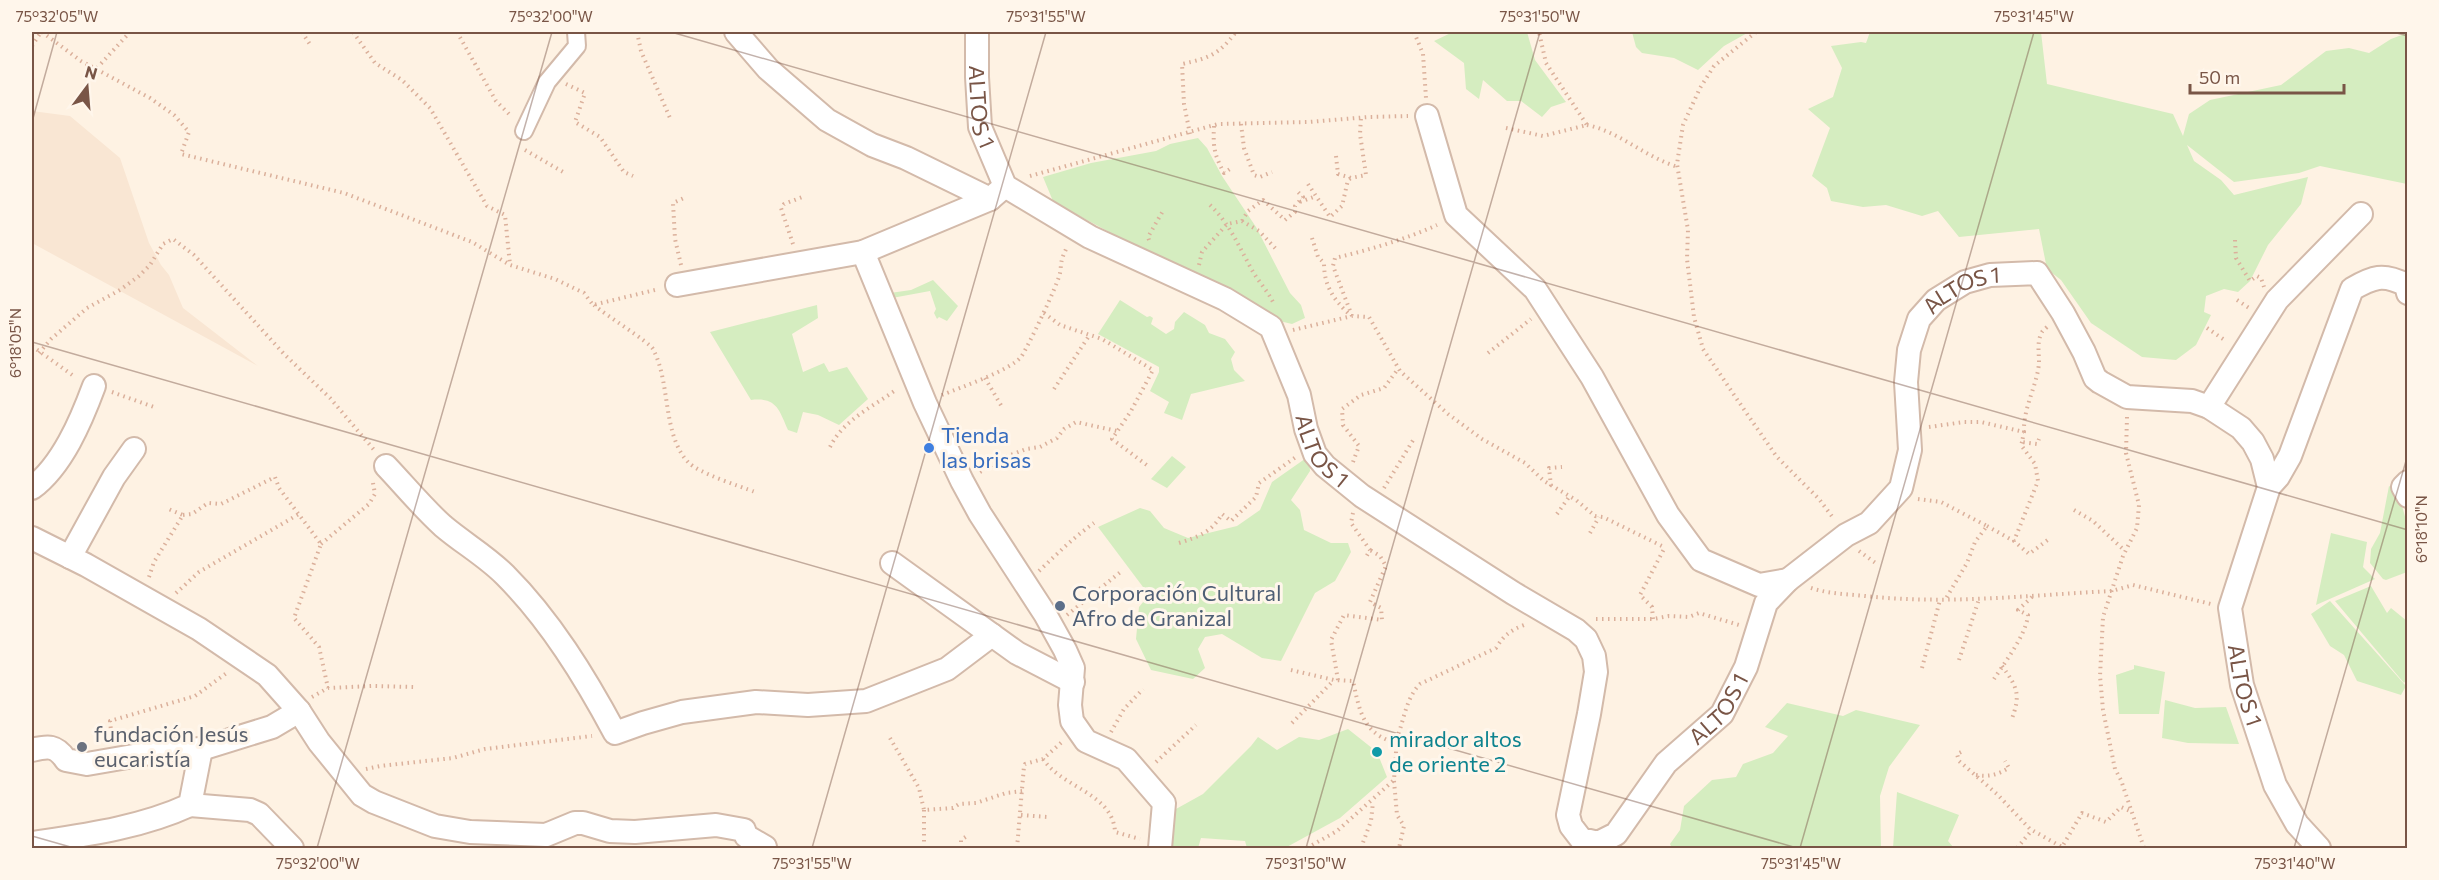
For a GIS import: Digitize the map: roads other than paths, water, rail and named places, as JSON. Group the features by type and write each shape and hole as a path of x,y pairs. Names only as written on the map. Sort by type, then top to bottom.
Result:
{"street":[{"path":"523,129 547,82 577,46 576,32"},
{"path":"736,32 768,69 827,120 872,145 997,193"},
{"name":"ALTOS 1","path":"977,32 980,127 997,193 1225,298 1271,327 1299,396 1314,454 1325,466 1369,499 1539,609 1576,630 1586,639 1594,656 1596,672 1568,815 1581,844 1598,843 1616,834 1666,763 1722,714 1746,668 1766,603 1788,580 1846,535 1869,523 1901,488 1910,450 1906,382 1911,338 1919,320 1936,300 1965,282 1990,275 2037,273 2085,352 2096,378 2127,397 2192,401 2209,407 2241,428 2253,442 2262,459 2269,487 2230,608 2242,685 2275,785 2297,824 2319,849"},
{"path":"1427,116 1456,215 1535,289 1592,377 1668,515 1701,560 1759,585 1788,580"},
{"path":"679,285 797,262 863,252 997,193"},
{"path":"2209,407 2277,300 2361,214"},
{"path":"863,252 925,403 962,481 991,533 1052,627 1073,669 1070,705 1072,721 1086,741 1126,759 1164,803 1160,844"},
{"path":"2269,487 2278,477 2290,456 2352,289 2369,279 2390,276 2406,285 2408,293"},
{"path":"32,489 48,473 63,452 94,386"},
{"path":"70,556 114,477 134,449"},
{"path":"386,466 444,526 505,575 524,597 563,646 594,694 615,734 682,712 756,702 808,705 866,701 947,669 992,635"},
{"path":"2408,482 2403,487 2408,496"},
{"path":"32,538 70,556 199,629 247,660 267,675 299,711 319,742 362,795 418,820 504,841 546,835 575,823 588,823 607,831 635,832 716,825 744,830 746,836 765,847"},
{"path":"892,563 1017,653 1073,682"},
{"path":"32,750 55,748 66,760 87,764 162,751 201,749 272,727 299,711"},
{"path":"190,805 201,749"},
{"path":"32,843 126,826 166,816 190,805 250,810 259,814 292,849"}],"place":[{"name":"Tienda las brisas","path":"929,448"},
{"name":"Corporación Cultural Afro de Granizal","path":"1060,606"},
{"name":"fundación Jesús eucaristía","path":"82,747"},
{"name":"mirador altos de oriente 2","path":"1377,752"}]}
